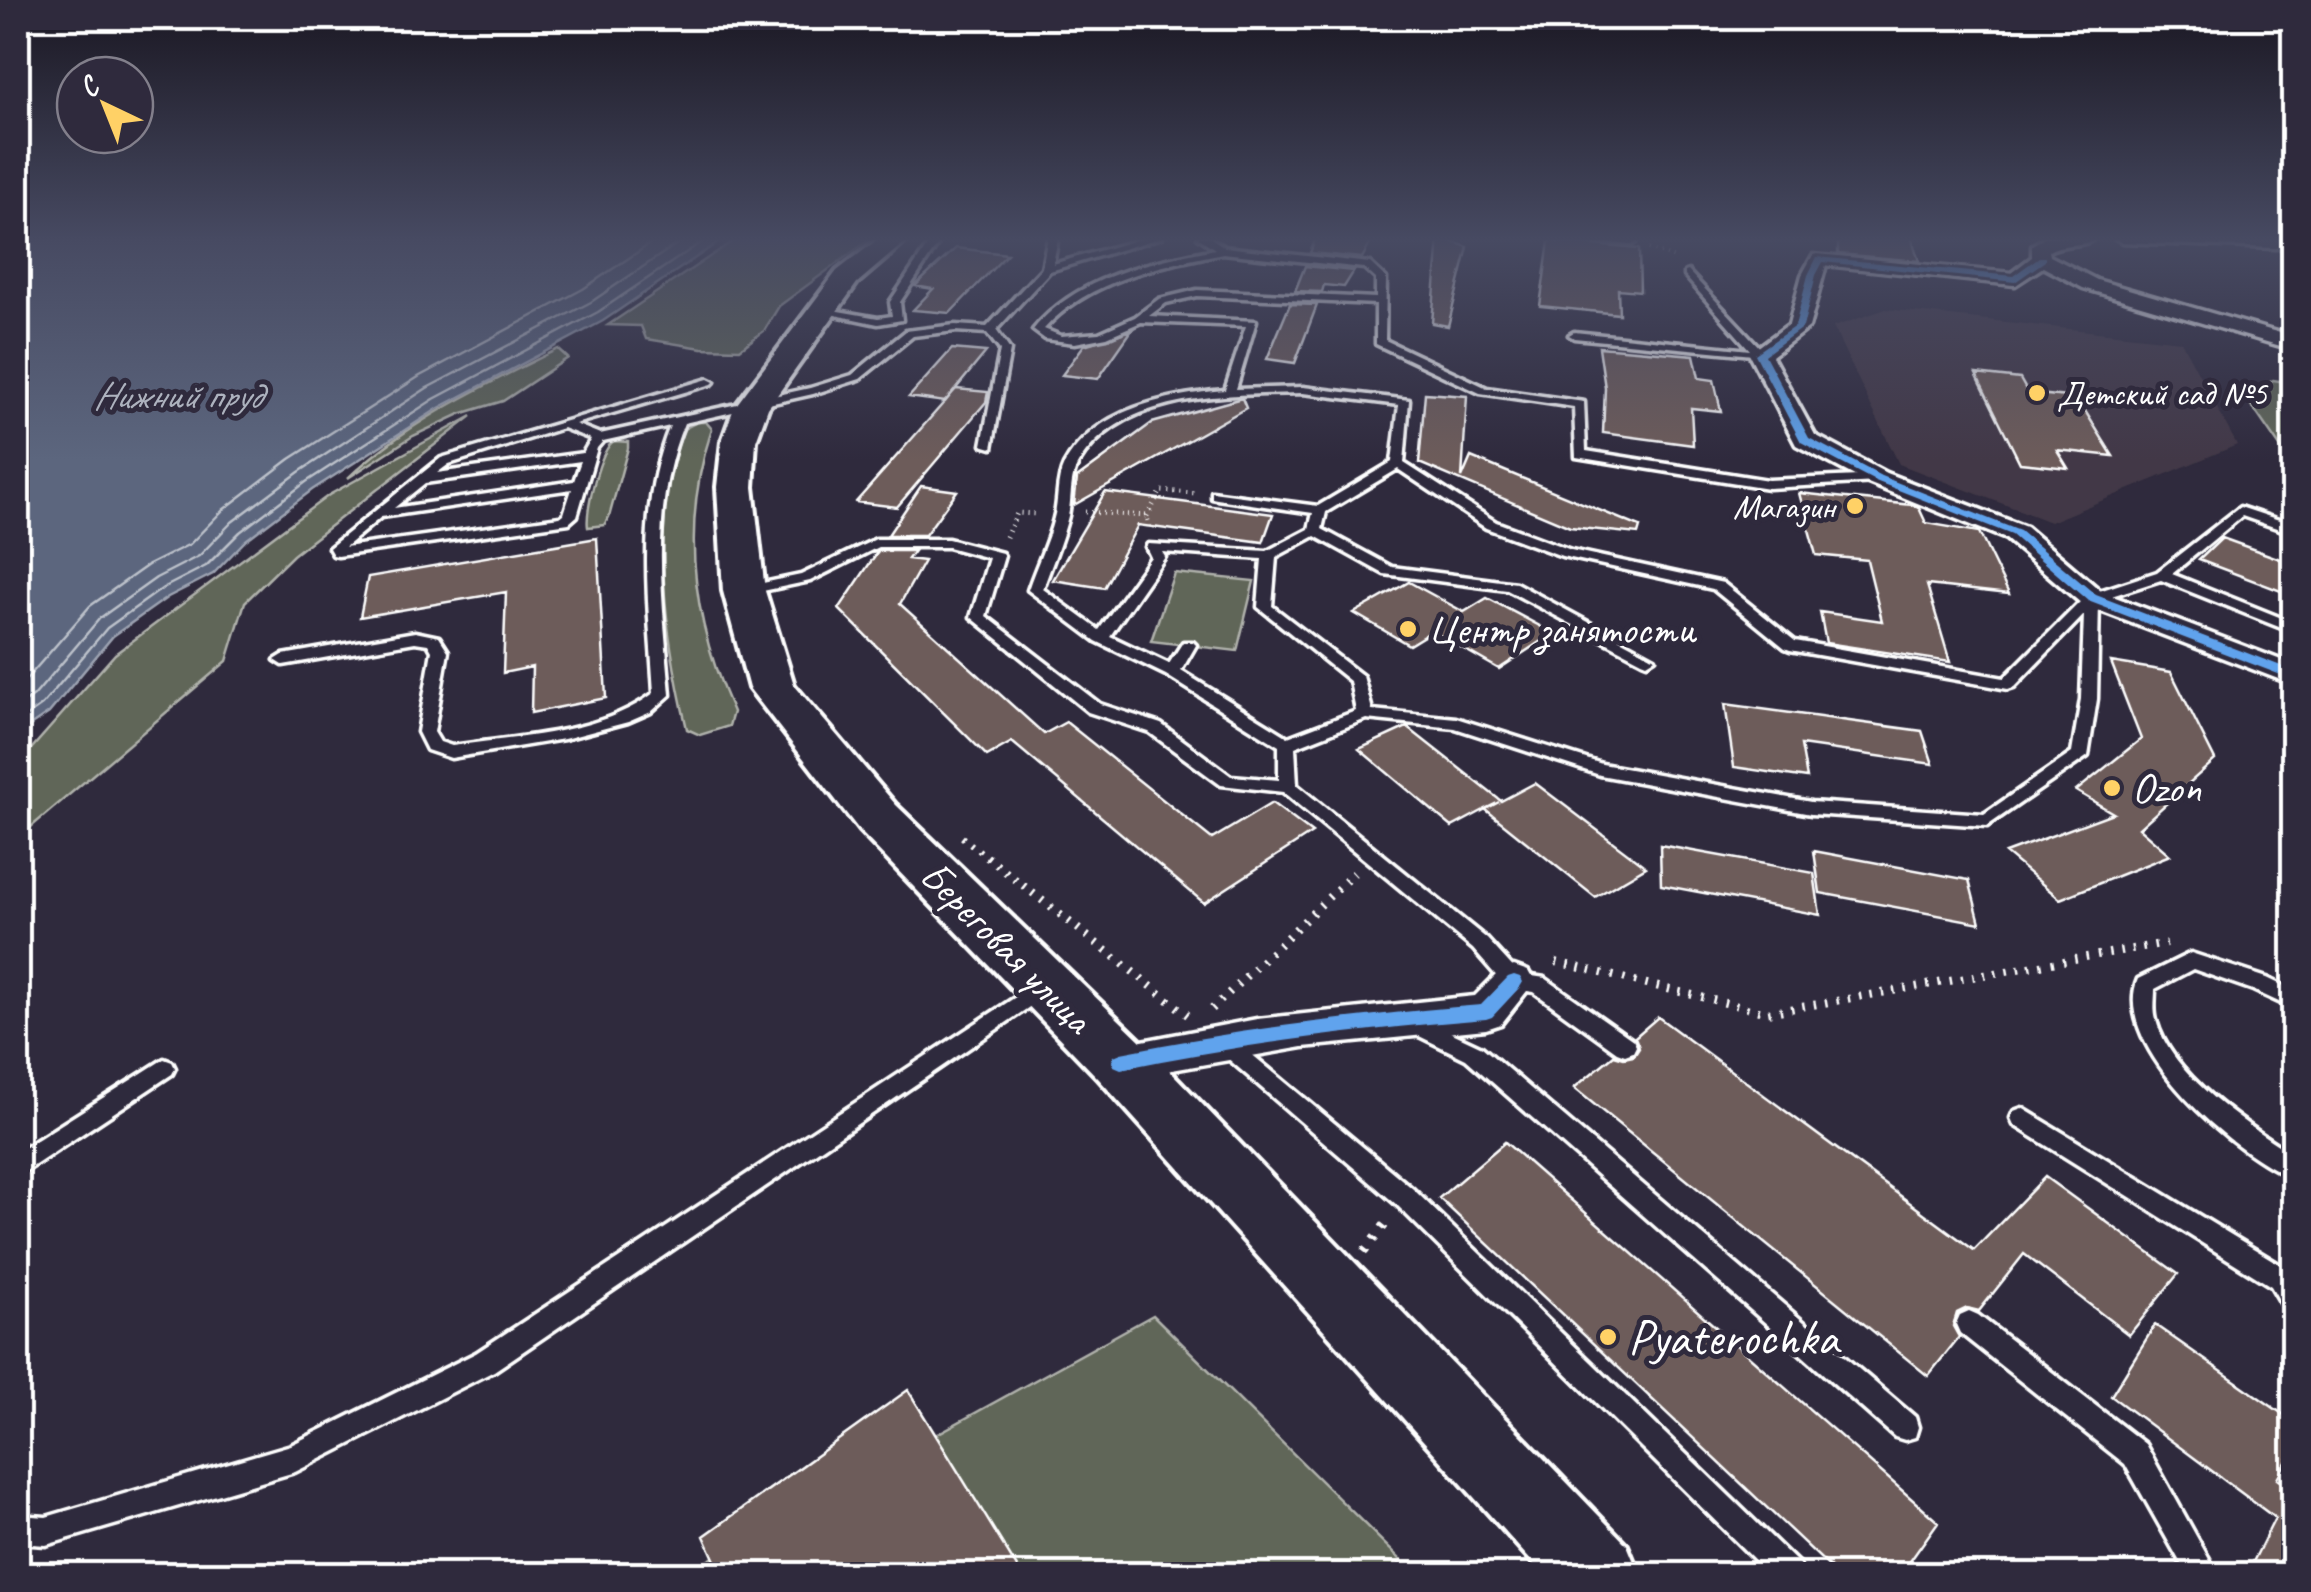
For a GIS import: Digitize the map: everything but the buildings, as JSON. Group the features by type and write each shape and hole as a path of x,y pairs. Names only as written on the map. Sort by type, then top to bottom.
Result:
{"main road":[{"name":"Береговая улица","path":"820,311 731,392 739,440 735,486 744,591 772,688 878,818 1121,1060 1598,1574"}],"street":[{"path":"1803,311 1799,327 1760,354 1804,440 1878,478 2016,533 2092,598 2294,676"},
{"path":"2183,311 2294,344"},
{"path":"1121,1060 1220,1040 1486,1012 1514,982"}],"lane":[{"path":"990,330 1007,311"},
{"path":"1057,311 1038,330 1046,336 1069,340 1121,330 1149,311"},
{"path":"1381,311 1380,342 1484,391 1580,404 1580,454 1768,484 1878,478"},
{"path":"1722,311 1760,354"},
{"path":"1139,319 1252,323 1230,392"},
{"path":"599,438 588,456 570,516 564,520 338,552 336,548 421,479 460,454 564,424 731,392 812,391 856,378 910,334 955,328 990,330 1006,350 988,444"},
{"path":"1574,335 1760,354"},
{"path":"1287,744 1172,672 1102,638 1034,590 1061,516 1070,465 1108,424 1162,402 1230,392 1303,390 1405,402 1398,464"},
{"path":"564,424 599,438 678,422 731,392"},
{"path":"282,660 415,636 434,640 440,651 426,732 433,746 451,752 622,721 649,710 662,695 655,512 670,437 678,422"},
{"path":"421,479 588,456"},
{"path":"1217,494 1320,510 1398,464"},
{"path":"1398,464 1491,525 1568,553 1718,586 1790,644 2008,684 2092,598 2162,575 2240,510 2294,530"},
{"path":"377,514 580,484"},
{"path":"1102,638 1158,557 1153,547 1269,555 1315,531 1320,510"},
{"path":"1315,531 1389,571 1511,586 1647,658"},
{"path":"744,591 804,578 876,544 948,543 997,556 978,617 1094,708 1155,728 1228,781 1288,787 1480,944 1514,982 1538,984 1625,1046"},
{"path":"1269,555 1265,607 1357,680 1365,714"},
{"path":"2162,575 2294,628"},
{"path":"1287,744 1365,714 1456,723 1600,769 1811,808 1988,820 2080,756 2088,699 2092,598"},
{"path":"1172,672 1188,645"},
{"path":"1287,744 1288,787"},
{"path":"2294,1001 2260,984 2190,961 2145,985 2144,1020 2164,1056 2228,1126 2294,1168"},
{"path":"18,1529 46,1531 294,1458 485,1362 1043,986"},
{"path":"1402,1018 1474,1053 1905,1427"},
{"path":"1220,1040 1406,1197 1789,1574"},
{"path":"18,1164 164,1068"},
{"path":"2022,1118 2287,1282 2294,1301"},
{"path":"1969,1324 2134,1454 2203,1574"}],"path":[{"path":"1148,516 1161,490 1217,494"},
{"path":"1093,510 1128,514"},
{"path":"962,837 1198,1022 1355,872 1370,881"},
{"path":"1480,944 1767,1012 2172,942"}],"shaded area":[{"name":"Детский сад №5","path":"1879,311 1907,311 2181,341 2237,445 2050,522 1899,464 1833,327"}],"green space":[{"path":"628,311 776,311 764,331 740,349 702,348 646,339 641,326 608,325"},
{"path":"558,349 568,358 503,401 460,414 413,436 348,478 421,422"},
{"path":"2273,380 2293,383 2293,466 2247,399"},
{"path":"472,416 293,555 245,602 227,661 18,838 18,764 115,654 329,495"},
{"path":"706,422 712,429 696,501 695,572 708,642 733,712 729,726 700,735 687,729 679,693 667,617 663,540 673,464 684,429"},
{"path":"614,441 628,442 628,448 609,517 604,525 588,527 595,481"},
{"path":"1174,573 1254,581 1237,651 1151,641"},
{"path":"1153,1315 1402,1561 1390,1574 683,1574"}],"water":[{"name":"Нижний пруд","path":"18,311 617,311 439,408 312,490 246,540 213,574 168,597 113,636 49,713 18,734"}],"cycle path":[{"path":"1803,311 1799,327 1760,354 1805,440 1877,478 2016,533 2092,598 2294,676"},
{"path":"1121,1061 1303,1030 1486,1012 1514,982"}],"place":[{"name":"Детский сад №5","path":"2037,393"},
{"name":"Магазин","path":"1855,506"},
{"name":"Центр занятости","path":"1408,629"},
{"name":"Ozon","path":"2112,788"},
{"name":"Pyaterochka","path":"1608,1337"}]}
